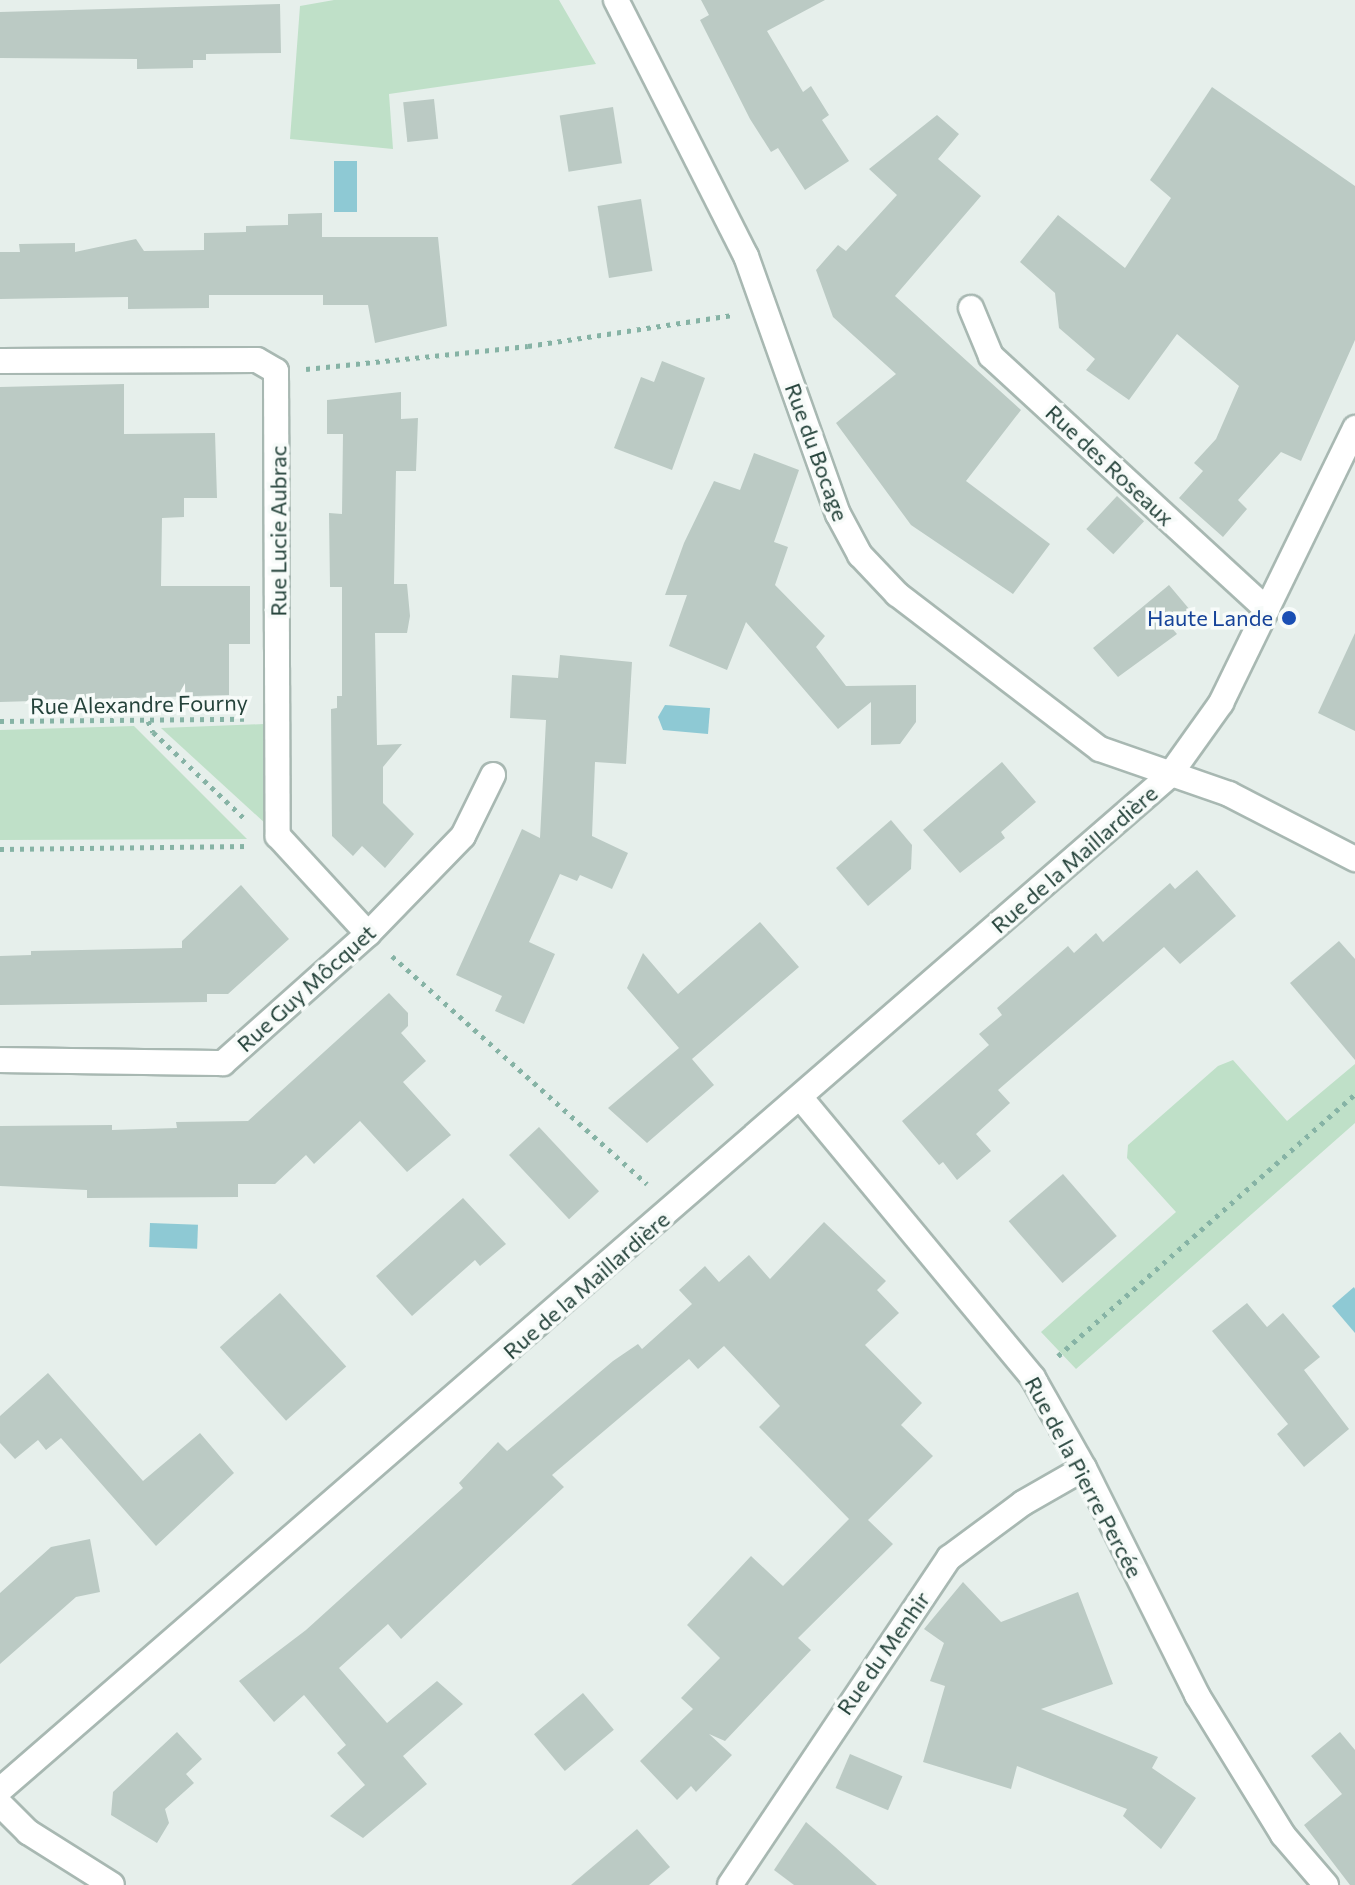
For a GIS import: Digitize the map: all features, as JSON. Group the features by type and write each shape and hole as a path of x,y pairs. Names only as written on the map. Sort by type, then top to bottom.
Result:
{"street":[{"name":"Rue du Bocage","path":"616,0 728,217 838,514 860,555 897,594 1100,749 1169,776 1229,794 1355,859"},
{"name":"Rue des Roseaux","path":"971,308 991,356 1267,610"},
{"path":"0,361 257,360 276,371"},
{"name":"Rue Lucie Aubrac","path":"276,371 280,841"},
{"name":"Rue de la Maillardière","path":"0,1790 674,1209 1169,776 1221,703 1355,428"},
{"name":"Rue Guy Môcquet","path":"0,1060 223,1063 368,934 463,836 493,775"},
{"path":"280,841 368,934"},
{"name":"Rue de la Pierre Percée","path":"800,1097 1033,1378 1084,1468 1197,1695 1283,1835 1326,1885"},
{"name":"Rue du Menhir","path":"730,1885 949,1558 1023,1503 1084,1468"},
{"path":"0,1804 28,1832 112,1885"}],"path":[{"path":"276,371 528,346 765,310"},
{"name":"Rue Alexandre Fourny","path":"0,721 279,718"},
{"path":"148,721 153,732 258,832 280,841"},
{"path":"0,849 280,841"},
{"path":"368,934 674,1209"},
{"path":"1033,1378 1355,1094"}],"green space":[{"path":"334,0 559,0 596,64 389,94 393,149 290,139 300,6"},
{"path":"264,724 267,825 161,728"},
{"path":"134,726 247,839 0,840 0,730"},
{"path":"1233,1060 1287,1121 1355,1064 1355,1123 1076,1369 1041,1332 1176,1212 1127,1158 1128,1145 1218,1066"}],"water":[{"path":"334,161 357,161 357,212 334,212"},
{"path":"665,705 710,708 708,734 663,730 658,717"},
{"path":"150,1223 198,1225 197,1249 149,1247"},
{"path":"1355,1289 1355,1333 1332,1306"}],"building":[{"path":"701,0 825,0 767,31 803,92 811,86 829,115 822,120 849,161 805,190 778,148 771,152 750,119 700,20 709,15"},
{"path":"280,4 281,53 206,54 206,60 193,60 193,68 137,69 137,59 0,58 0,12"},
{"path":"1212,87 1355,186 1355,340 1301,461 1281,452 1238,500 1247,509 1223,537 1179,498 1203,471 1194,463 1216,439 1239,386 1177,334 1129,400 1086,370 1095,359 1059,328 1055,293 1020,262 1058,215 1125,268 1171,198 1150,180"},
{"path":"434,99 438,139 407,142 403,102"},
{"path":"613,107 622,163 569,172 560,115"},
{"path":"937,115 959,134 938,159 981,196 895,296 1021,410 966,481 1050,544 1013,594 911,525 836,423 896,374 833,317 816,270 838,245 846,251 897,195 869,169"},
{"path":"641,199 652,271 609,278 598,206"},
{"path":"322,213 322,237 438,237 447,326 375,343 368,305 323,305 323,295 209,295 209,308 128,309 128,297 0,299 0,252 20,252 19,244 75,243 75,252 136,239 144,251 204,250 204,233 246,232 246,226 288,225 288,214"},
{"path":"662,361 705,378 672,470 614,448 641,377 654,382"},
{"path":"124,384 124,434 215,433 217,498 184,498 184,517 162,518 161,586 250,586 250,644 229,644 229,695 0,702 0,387"},
{"path":"401,392 401,419 418,418 416,471 396,471 394,584 407,584 410,616 407,633 375,633 377,745 402,744 383,767 383,803 414,834 385,868 362,846 353,856 332,836 331,709 337,708 337,696 342,696 342,587 330,587 329,513 342,514 343,434 327,434 327,400"},
{"path":"754,453 799,470 774,542 788,547 775,585 825,636 816,647 846,686 916,685 916,722 900,744 871,745 871,702 838,729 746,622 727,670 669,646 687,595 665,595 684,543 714,481 740,490"},
{"path":"1117,496 1144,521 1113,554 1086,529"},
{"path":"1169,585 1190,610 1170,626 1177,634 1118,677 1093,648"},
{"path":"1355,633 1355,731 1318,713"},
{"path":"560,655 632,662 626,764 595,762 592,836 628,853 612,889 580,875 577,881 560,874 529,942 555,954 524,1024 495,1011 502,996 456,975 522,829 540,838 546,720 510,718 512,675 558,678"},
{"path":"1002,762 1036,802 1001,832 1005,838 960,873 923,830"},
{"path":"891,820 912,845 911,869 868,906 836,868"},
{"path":"1197,870 1236,916 1180,964 1164,947 998,1090 1010,1103 976,1134 991,1151 957,1180 943,1162 939,1165 902,1121 989,1045 979,1034 1002,1015 997,1008 1068,946 1074,953 1096,933 1103,942 1170,883 1175,889"},
{"path":"241,885 289,939 228,994 207,994 207,1002 0,1005 0,956 31,955 31,951 182,948 182,941"},
{"path":"760,922 799,967 692,1059 714,1085 647,1143 608,1108 679,1048 627,988 643,953 678,994"},
{"path":"1339,941 1355,959 1355,1060 1290,983"},
{"path":"389,993 408,1013 408,1026 401,1033 426,1061 403,1082 451,1135 407,1172 360,1121 314,1164 306,1155 275,1184 238,1184 238,1197 87,1198 87,1190 0,1186 0,1126 112,1125 112,1130 177,1128 176,1122 248,1121"},
{"path":"539,1127 599,1191 569,1219 509,1155"},
{"path":"1063,1174 1117,1236 1062,1283 1009,1221"},
{"path":"463,1198 506,1244 480,1266 475,1260 412,1316 376,1276"},
{"path":"824,1222 886,1281 877,1290 899,1313 865,1345 922,1403 901,1425 933,1456 868,1520 893,1544 798,1638 811,1650 725,1741 709,1734 732,1755 696,1792 691,1786 677,1800 640,1761 693,1709 681,1698 720,1658 687,1625 751,1556 783,1586 849,1519 759,1427 780,1406 724,1346 698,1369 689,1359 552,1475 564,1487 401,1639 388,1624 339,1668 387,1723 437,1681 463,1704 403,1756 427,1784 363,1838 330,1816 365,1785 337,1753 346,1745 304,1695 274,1722 239,1681 306,1630 463,1488 459,1483 498,1442 507,1451 613,1361 638,1344 642,1349 692,1304 679,1290 705,1266 719,1282 749,1255 770,1279"},
{"path":"280,1293 346,1367 286,1421 220,1347"},
{"path":"1247,1303 1267,1327 1283,1313 1320,1357 1304,1370 1349,1429 1304,1467 1277,1434 1288,1424 1212,1331"},
{"path":"48,1373 143,1481 200,1433 234,1473 156,1546 61,1438 46,1450 38,1440 15,1459 0,1443 0,1416"},
{"path":"90,1539 100,1592 76,1597 0,1664 0,1593 51,1547"},
{"path":"963,1582 1001,1622 1078,1592 1113,1684 1041,1709 1158,1757 1152,1768 1196,1798 1161,1849 1123,1816 1127,1809 1017,1766 1011,1789 923,1762 945,1686 930,1681 944,1643 924,1629"},
{"path":"583,1693 614,1730 565,1771 534,1734"},
{"path":"177,1732 202,1759 186,1774 194,1783 165,1809 169,1823 157,1843 111,1815 113,1792"},
{"path":"1340,1732 1355,1750 1355,1885 1350,1885 1304,1825 1342,1794 1311,1756"},
{"path":"850,1754 902,1776 888,1810 836,1788"},
{"path":"806,1822 877,1885 794,1885 774,1870"},
{"path":"637,1829 670,1867 649,1885 571,1885"}],"place":[{"name":"Haute Lande","path":"1289,618"}]}
